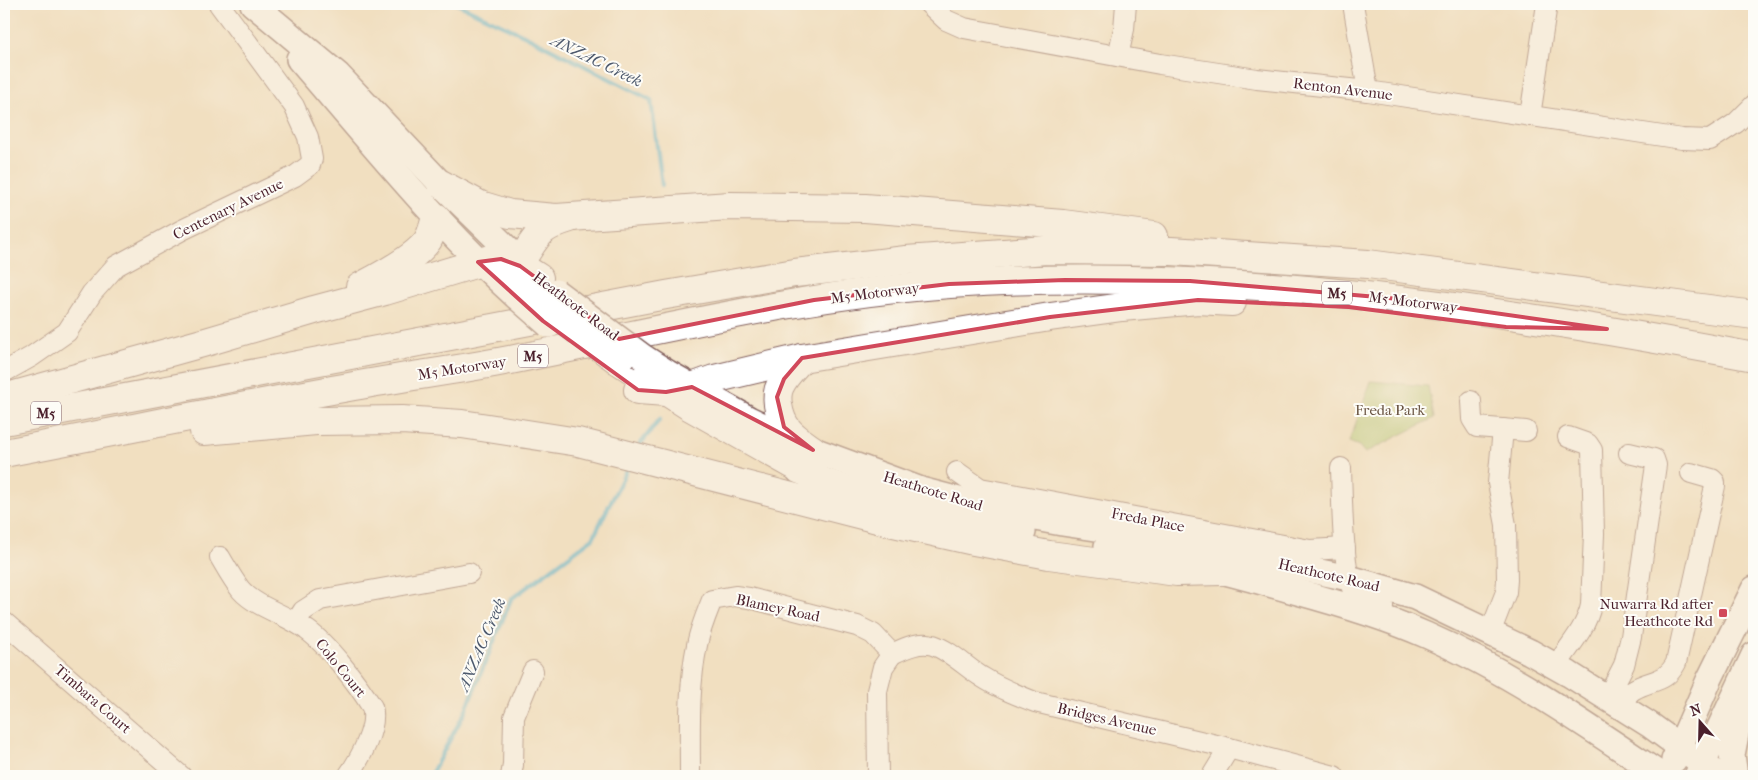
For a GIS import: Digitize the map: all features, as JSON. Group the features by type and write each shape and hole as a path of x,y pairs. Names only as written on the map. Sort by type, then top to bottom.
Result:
{"highway":[{"path":"441,184 480,205 510,214 556,218 730,206 865,208 1063,224 1368,264"},
{"path":"531,282 541,231 552,224 581,215"},
{"path":"314,310 375,279 418,250 431,234 436,217"},
{"name":"M5 Motorway","path":"4,421 666,295 795,273 897,261 1047,250 1161,251 1368,264 1754,315"},
{"path":"4,398 385,291 478,262 501,259 531,282 551,311 622,361 680,389 817,478"},
{"name":"M5 Motorway","path":"4,453 355,386 514,359 814,300 948,284 1065,280 1190,281 1388,298 1607,329 1754,357"},
{"path":"638,390 680,389 802,358 1050,316 1198,300 1349,307 1506,327 1607,329"},
{"path":"802,358 779,387 777,397 784,427 813,450"},
{"path":"4,458 211,430 316,421 402,420 462,424 569,440 614,450 885,521 974,541 1049,555 1177,572 1223,570"}],"main road":[{"name":"Heathcote Road","path":"252,4 338,75 531,282"},
{"name":"Heathcote Road","path":"252,4 436,217 478,262"},
{"name":"Heathcote Road","path":"622,361 638,390 715,436 817,478 902,506 967,522 1149,554 1223,570 1358,609 1426,635 1498,671 1662,776"},
{"name":"Heathcote Road","path":"680,389 813,450 921,490 1009,513 1149,536 1349,578 1415,597 1530,652 1555,666 1614,702 1679,746 1706,772"},
{"path":"1667,776 1709,680 1754,589"},
{"path":"1706,772 1751,662"},
{"path":"1735,776 1732,755 1751,662"},
{"path":"1616,745 1625,776"}],"street":[{"name":"Centenary Avenue","path":"4,372 67,332 92,293 116,266 182,230 295,176 310,165 312,152 308,137 294,106 219,4"},
{"name":"Renton Avenue","path":"929,4 946,20 964,28 1118,56 1257,79 1368,92 1682,139 1710,140 1736,123 1754,105"},
{"path":"1118,56 1124,29 1126,4"},
{"path":"1353,4 1368,92"},
{"path":"1530,116 1547,4"},
{"path":"1471,400 1472,419 1477,427 1526,431"},
{"path":"1490,633 1506,586 1506,525 1498,483 1503,429"},
{"path":"1555,666 1582,627 1589,614 1591,604 1594,534 1592,450 1588,444 1568,438"},
{"path":"1614,702 1631,637 1656,465 1654,460 1629,452"},
{"path":"1341,468 1345,548 1349,578 1356,595 1433,628 1473,658"},
{"name":"Freda Place","path":"957,472 980,488 1310,550 1345,548"},
{"path":"1614,702 1631,691 1666,677 1676,662 1715,486 1715,482 1712,479 1691,473"},
{"name":"Colo Court","path":"220,557 242,591 258,602 296,622 317,638 328,649 372,707 374,723 348,776"},
{"path":"296,622 303,611 320,600 469,573"},
{"name":"Blamey Road","path":"690,776 692,676 701,627 712,600 735,596 749,598 857,626 873,634 892,654"},
{"name":"Timbara Court","path":"4,622 181,776"},
{"name":"Bridges Avenue","path":"892,654 918,644 933,645 983,678 1035,702 1228,748 1334,776"},
{"path":"878,776 877,691 883,668 892,654"},
{"path":"511,776 514,717 533,672"},
{"path":"1212,776 1228,748"}],"highlighted area":[{"path":"501,259 520,266 619,339 814,300 949,284 1065,280 1190,281 1389,298 1607,329 1506,327 1349,307 1198,300 1050,317 802,358 784,379 777,397 784,427 813,450 692,387 666,392 638,390 543,321 478,262"}],"green space":[{"name":"Freda Park","path":"1371,381 1428,386 1434,418 1365,453 1359,446 1349,442"}],"waterway":[{"name":"ANZAC Creek","path":"457,4 526,36 651,100 662,185"},
{"name":"ANZAC Creek","path":"638,447 660,419"},
{"name":"ANZAC Creek","path":"430,776 465,712 511,599 593,538 627,469"}],"place":[{"name":"Nuwarra Rd after Heathcote Rd","path":"1723,613"}]}
